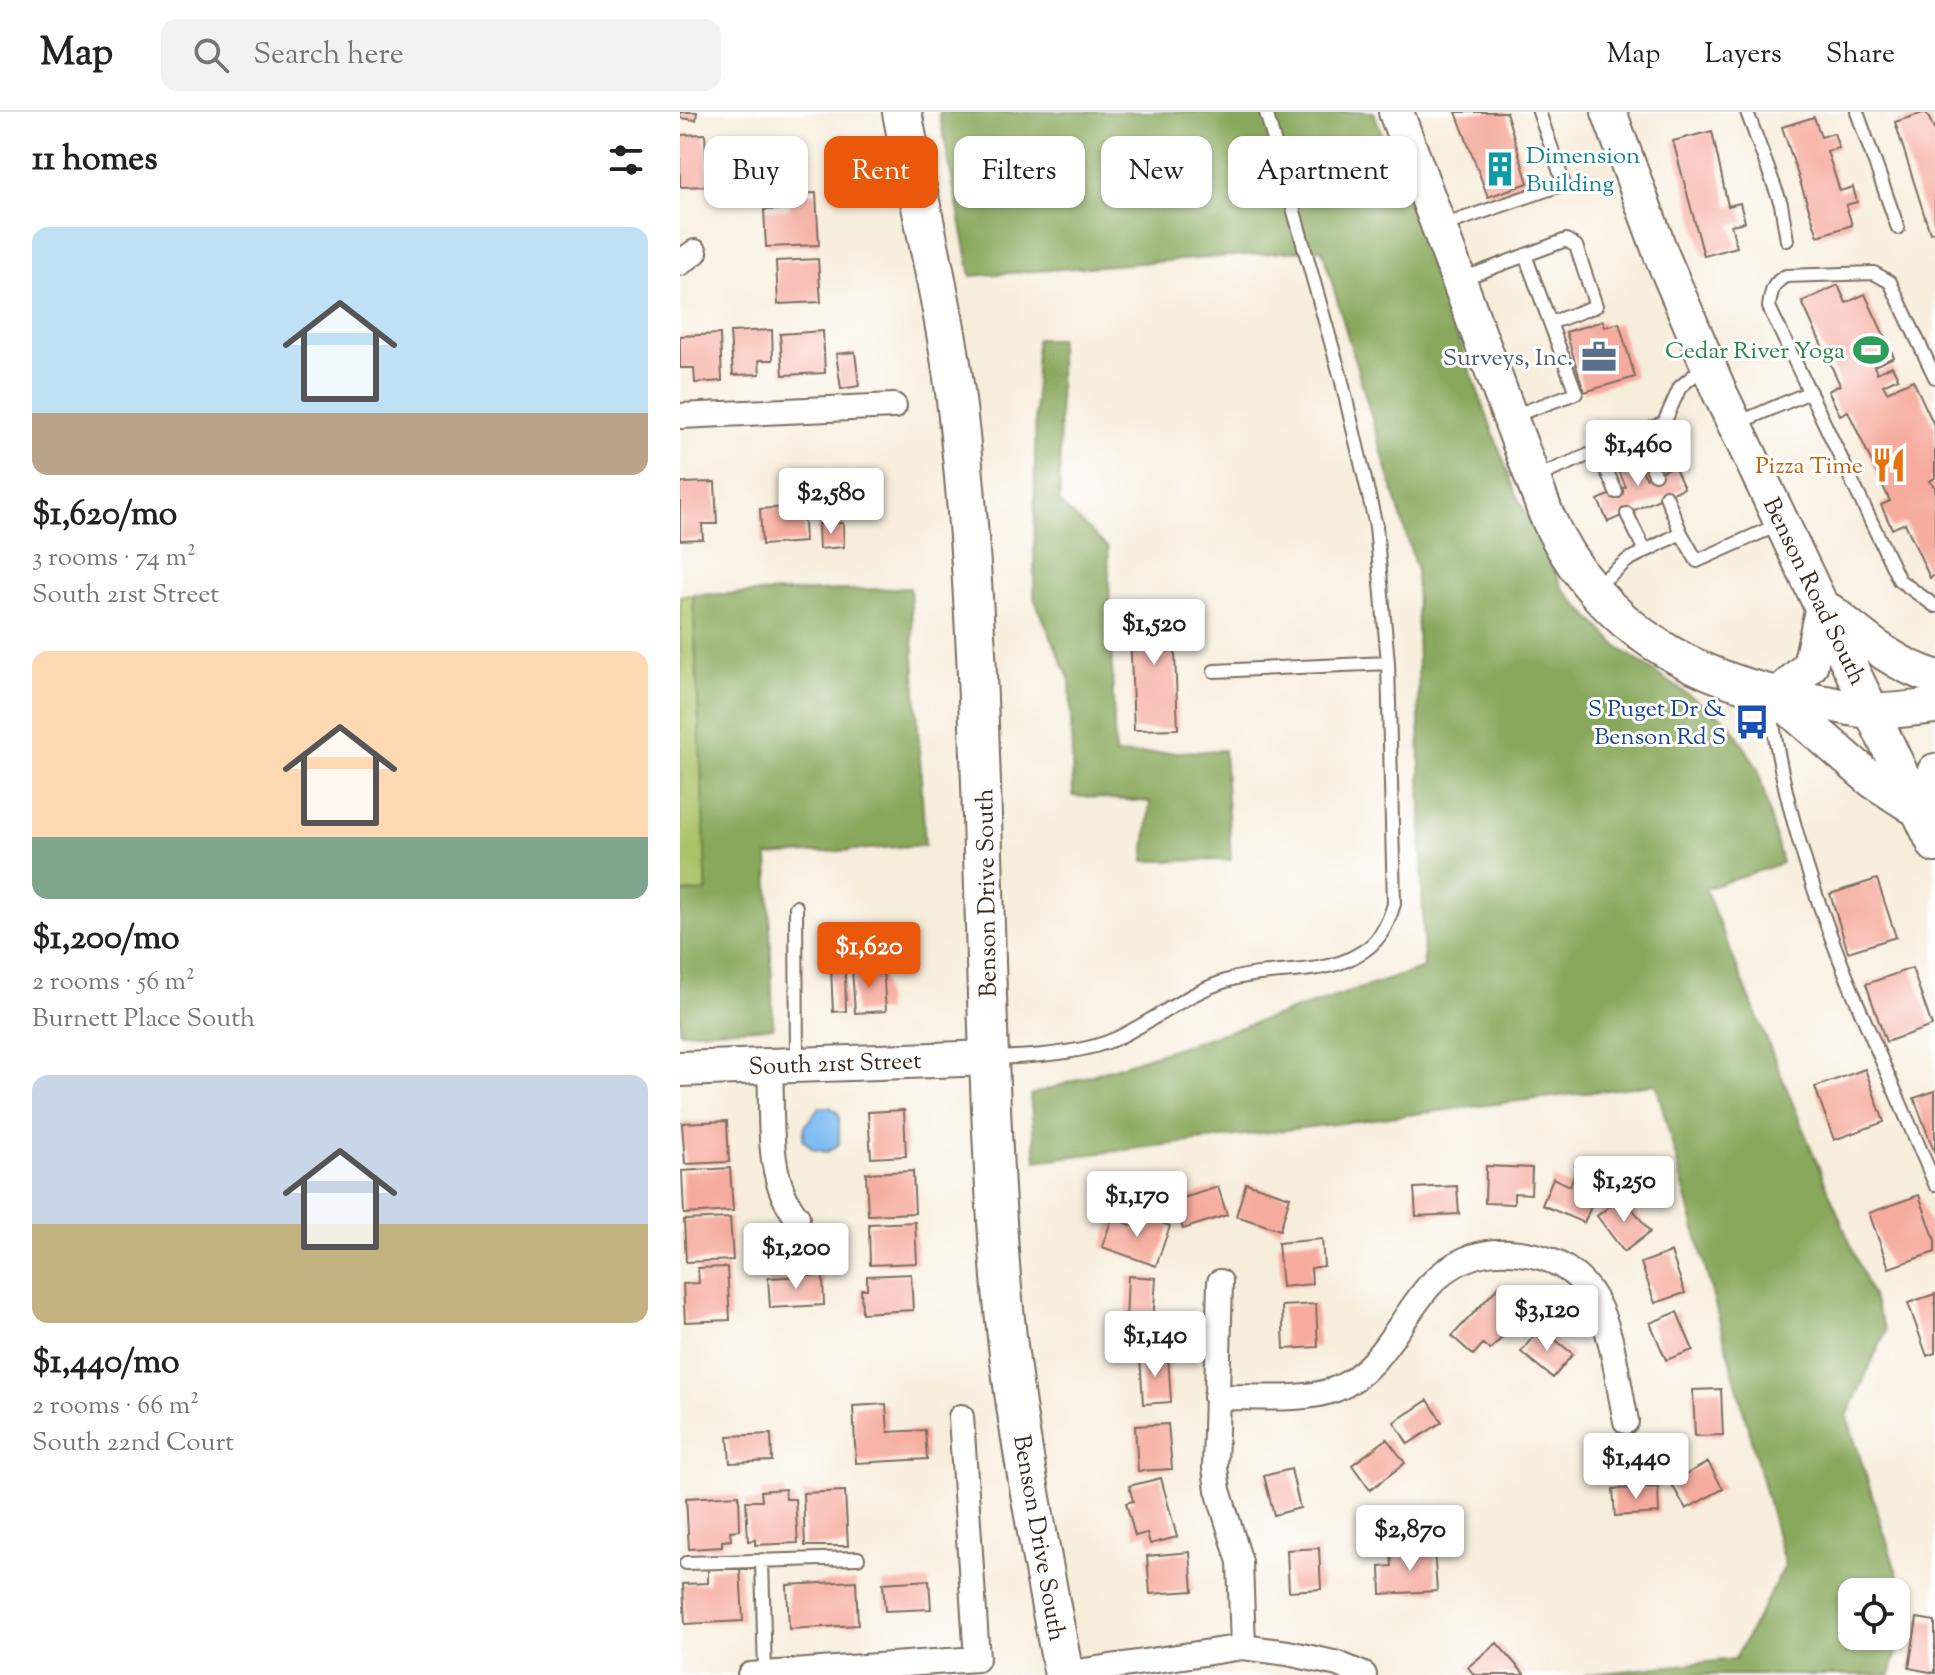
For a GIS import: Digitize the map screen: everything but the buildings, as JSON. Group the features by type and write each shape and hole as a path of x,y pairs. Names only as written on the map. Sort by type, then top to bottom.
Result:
{"main road":[{"name":"Benson Drive South","path":"902,112 957,405 982,719 990,1058 1001,1275 1010,1362 1064,1674"}],"street":[{"path":"1396,112 1564,554 1592,590 1622,620 1660,648 1701,671 1772,695 1874,711 1935,706"},
{"name":"Benson Road South","path":"1609,112 1661,254 1708,364 1935,845"},
{"path":"680,416 894,406"},
{"path":"1772,695 1810,666 1823,606 1884,654 1935,677"},
{"path":"1772,695 1872,780 1918,810 1935,771"},
{"name":"South 21st Street","path":"680,1069 990,1058"},
{"path":"784,1064 776,1173 780,1192 797,1217"},
{"path":"1216,1397 1310,1394 1336,1390 1366,1366 1430,1285 1454,1264 1478,1254 1505,1251 1557,1260 1578,1275 1592,1291 1601,1311 1626,1421"},
{"path":"1220,1282 1215,1468 1218,1490 1240,1562 1243,1647"},
{"path":"758,1674 964,1665 961,1417"},
{"path":"1064,1674 1243,1647 1338,1664 1364,1675"}],"lane":[{"path":"990,1058 1033,1057 1112,1040 1226,981 1261,971 1327,967 1372,946 1387,926 1394,904 1388,663 1376,526 1341,378 1266,112"},
{"path":"1439,227 1564,184 1539,112"},
{"path":"1747,112 1781,204 1787,240"},
{"path":"1857,112 1898,228"},
{"path":"1459,280 1566,240 1576,246 1596,306 1550,323"},
{"path":"1510,418 1576,393 1525,255"},
{"path":"1935,377 1890,282 1883,277 1874,273 1786,276 1777,280 1771,290 1769,307 1899,580 1935,606"},
{"path":"1533,478 1664,423 1680,387 1708,364"},
{"path":"1735,424 1810,392"},
{"path":"1638,434 1655,474"},
{"path":"1598,451 1616,492"},
{"path":"1666,496 1697,561 1783,522"},
{"path":"1627,514 1645,551"},
{"path":"1592,590 1628,560 1681,533"},
{"path":"1214,671 1388,663"},
{"path":"1772,695 1776,757 1812,889 1935,1184"},
{"path":"784,1064 796,907"},
{"path":"686,1563 858,1558"},
{"path":"758,1674 762,1560"}],"green space":[{"path":"939,112 1374,112 1383,136 1228,136 1228,208 1410,208 1516,494 1564,590 1619,648 1729,722 1758,769 1782,863 1705,889 1886,1331 1847,1416 1899,1578 1838,1578 1838,1650 1897,1650 1890,1675 1585,1675 1735,1659 1785,1566 1656,1084 1036,1161 1030,1095 1424,968 1416,568 1322,249 971,276 958,208 1085,208 1085,136 954,136 954,189"},
{"path":"1036,339 1059,339 1060,503 1108,548 1115,755 1224,750 1231,860 1144,861 1150,802 1073,796 1070,680 1034,598"},
{"path":"910,588 925,845 768,856 773,1027 680,1032 680,893 707,891 693,595"},
{"path":"693,595 707,892 680,893 680,596"}],"water":[{"path":"819,1107 830,1107 839,1114 839,1144 827,1152 813,1149 803,1139 805,1126"}],"place":[{"name":"Dimension Building","path":"1500,169"},
{"name":"Cedar River Yoga","path":"1871,350"},
{"name":"Surveys, Inc.","path":"1599,357"},
{"name":"Pizza Time","path":"1889,465"},
{"name":"S Puget Dr & Benson Rd S","path":"1752,722"}]}
